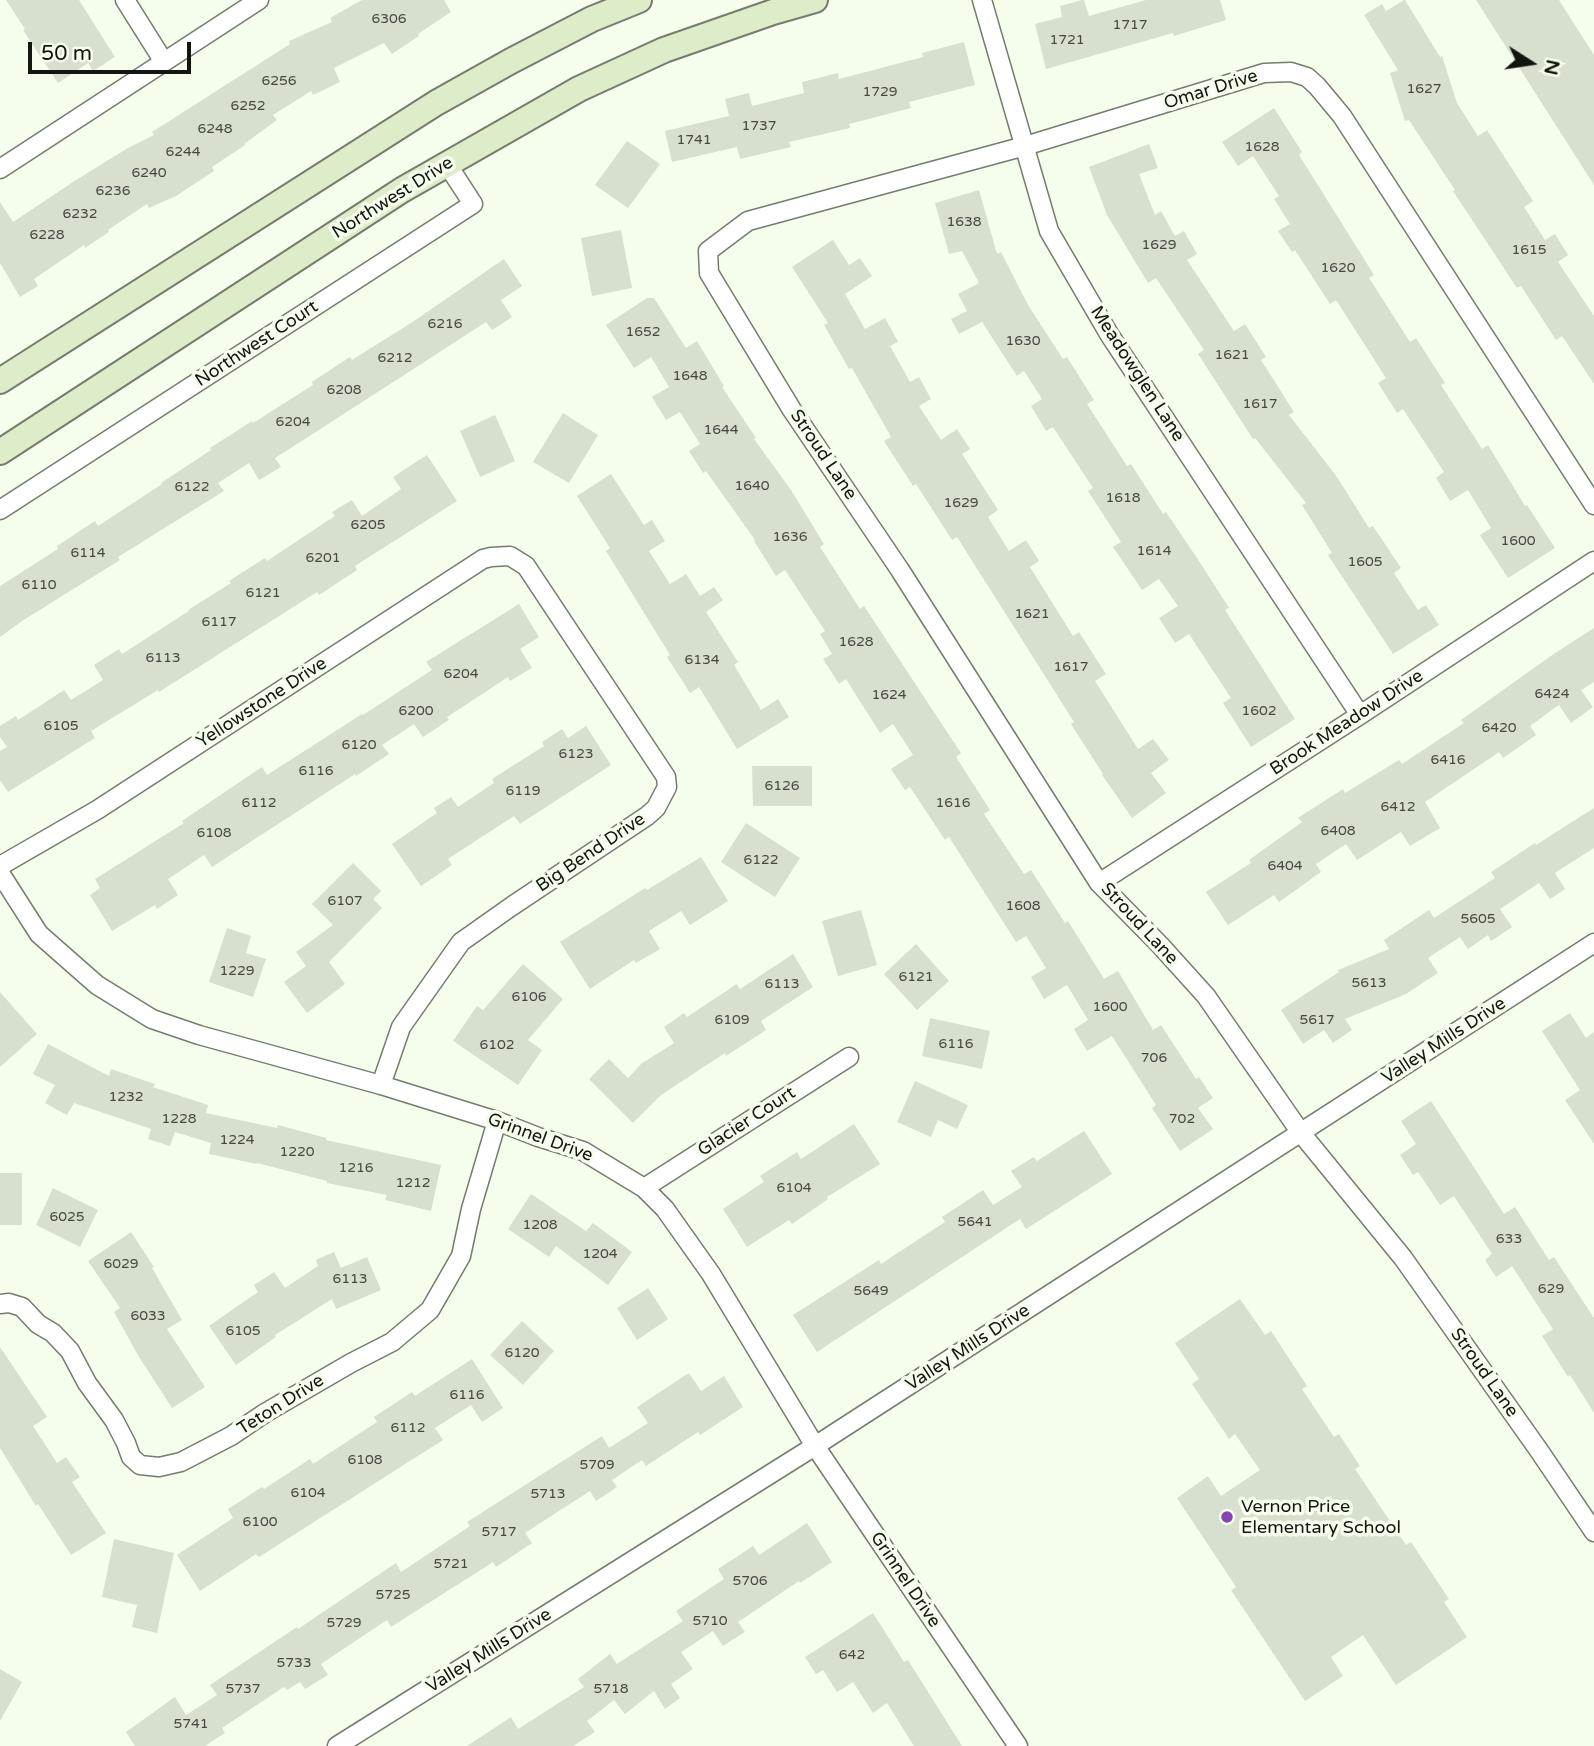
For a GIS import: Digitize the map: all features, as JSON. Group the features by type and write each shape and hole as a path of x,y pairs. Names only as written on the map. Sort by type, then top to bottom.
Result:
{"main road":[{"path":"0,381 436,103 592,19 639,0"},
{"name":"Northwest Drive","path":"0,452 402,190 579,89 664,50 815,0"}],"street":[{"path":"125,0 164,62"},
{"path":"0,169 260,0"},
{"name":"Meadowglen Lane","path":"982,0 1049,230 1109,334 1360,715"},
{"name":"Omar Drive","path":"708,251 748,221 1025,146 1264,73 1292,72 1307,77 1342,116 1594,505"},
{"name":"Northwest Court","path":"0,510 473,204 447,164"},
{"name":"Stroud Lane","path":"708,251 709,273 792,410 900,570 1099,883 1160,944 1206,996 1301,1133 1403,1258 1594,1532"},
{"name":"Yellowstone Drive","path":"0,866 97,810 483,559 510,556 526,566"},
{"name":"Brook Meadow Drive","path":"1099,883 1594,561"},
{"name":"Big Bend Drive","path":"381,1085 401,1027 461,942 647,816 656,808 667,787 666,777 526,566"},
{"name":"Grinnel Drive","path":"0,873 39,934 97,985 152,1019 497,1121 583,1151 644,1188 665,1209 711,1274 815,1446 1018,1746"},
{"name":"Valley Mills Drive","path":"337,1746 815,1446 1592,948"},
{"name":"Glacier Court","path":"644,1188 849,1057"},
{"name":"Teton Drive","path":"0,1304 9,1303 22,1307 70,1351 87,1383 114,1420 131,1457 140,1465 159,1467 181,1462 232,1436 265,1413 392,1342 430,1310 461,1256 471,1209 497,1121"}],"building":[{"path":"6,0 79,0 115,57 93,71 88,63 58,83"},
{"path":"362,0 444,0 451,12 392,54 384,43 334,68 340,82 313,95 311,91 273,115 277,120 212,167 214,171 176,196 149,208 147,204 85,248 84,245 34,279 38,286 20,297 0,263 0,202 13,222 76,180 154,135 152,132 290,44 289,41 332,22 330,18"},
{"path":"1084,0 1089,16 1146,0 1220,0 1226,20 1046,69 1035,24 1062,17 1060,6"},
{"path":"1405,0 1440,57 1442,56 1457,103 1478,136 1487,130 1533,201 1524,207 1545,240 1555,234 1568,255 1558,262 1594,316 1594,384 1562,336 1556,340 1521,286 1517,288 1409,120 1405,121 1390,73 1398,70 1364,15 1382,4 1386,11"},
{"path":"1476,0 1559,0 1594,55 1594,185"},
{"path":"964,42 975,85 909,102 911,108 849,124 850,128 789,142 791,147 740,159 737,147 672,162 665,131 729,116 725,99 749,93 752,106 804,93 802,82 838,73 839,79 923,57 922,53"},
{"path":"1274,108 1302,152 1299,155 1374,275 1369,278 1410,342 1416,338 1445,383 1441,385 1482,449 1488,445 1525,506 1527,505 1555,548 1508,578 1480,535 1491,528 1468,490 1450,501 1436,478 1444,472 1403,409 1397,413 1378,383 1386,378 1336,300 1330,304 1295,250 1292,252 1278,231 1290,224 1274,199 1279,196 1253,156 1238,166 1222,142"},
{"path":"627,141 660,164 628,208 595,185"},
{"path":"1149,144 1158,168 1139,174 1155,215 1161,211 1175,236 1184,231 1197,254 1187,260 1234,331 1245,324 1266,357 1261,360 1294,412 1289,415 1337,477 1369,528 1373,526 1401,568 1394,573 1418,610 1426,605 1439,625 1393,654 1328,555 1332,553 1302,505 1306,503 1255,438 1253,439 1198,354 1204,350 1156,278 1148,283 1107,215 1089,167"},
{"path":"979,190 997,254 1001,252 1028,305 1063,359 1067,357 1094,400 1087,404 1127,466 1131,464 1163,514 1166,512 1201,564 1229,608 1225,610 1295,719 1251,747 1223,703 1231,698 1189,634 1175,643 1159,618 1178,606 1159,579 1142,590 1113,547 1121,542 1088,491 1093,488 1053,427 1046,431 1031,406 1042,399 1024,371 1017,376 982,322 959,334 951,319 967,311 958,294 979,283 962,251 949,254 935,203"},
{"path":"621,230 632,288 592,296 581,238"},
{"path":"833,240 849,265 860,258 872,276 845,294 865,329 885,318 898,342 890,346 910,382 919,377 931,399 919,406 941,440 957,429 970,449 962,454 998,510 988,517 1009,551 1026,540 1039,561 1030,567 1073,636 1079,632 1106,674 1095,681 1138,749 1153,739 1169,760 1151,773 1166,793 1132,818 1102,775 1071,724 1074,722 957,537 952,540 884,441 891,437 824,325 828,323 792,267"},
{"path":"504,259 522,286 501,300 512,317 492,330 486,322 275,458 281,467 259,480 249,463 218,483 224,491 118,557 120,560 0,637 0,586 58,549 57,546 95,521 98,526 211,450 210,448 313,385 312,382 350,357 352,360 414,321"},
{"path":"647,298 654,298 686,348 697,341 724,386 722,387 756,438 754,439 791,490 824,544 820,547 860,609 864,606 961,753 956,757 990,810 984,814 1024,874 1031,870 1065,923 1068,921 1104,979 1118,971 1153,1030 1161,1025 1196,1079 1199,1077 1213,1098 1198,1108 1213,1129 1180,1151 1152,1108 1156,1105 1112,1036 1087,1051 1074,1029 1088,1020 1067,985 1044,999 1031,977 1046,968 1026,936 1016,942 949,837 945,840 910,787 905,790 891,769 913,755 893,724 880,733 846,679 839,684 823,659 832,654 820,634 825,631 785,570 776,576 755,540 706,471 703,473 689,451 700,444 680,412 666,420 652,397 669,387 651,357 634,368 606,325"},
{"path":"563,413 598,435 569,483 533,462"},
{"path":"495,415 515,461 480,477 460,431"},
{"path":"427,455 457,501 355,566 357,570 319,595 317,592 159,692 158,690 91,731 95,738 8,792 0,780 0,751 7,747 0,737 0,726 16,716 18,720 64,690 71,700 103,680 94,665 119,649 122,654 231,583 229,581 265,558 267,561 335,516 332,512 352,500 362,516 401,489 393,477"},
{"path":"611,474 644,525 652,520 665,541 649,551 670,584 686,574 700,596 714,587 723,600 706,612 738,662 734,665 761,710 778,699 789,717 737,749 699,687 690,693 667,657 670,655 606,551 610,548 577,496"},
{"path":"519,604 539,637 520,649 532,668 510,681 508,677 447,717 449,720 423,737 414,724 382,745 389,754 212,867 204,855 168,879 178,895 157,909 155,905 112,931 90,895 100,888 95,879 184,823 182,821 262,767 267,775 363,715 432,670 426,662"},
{"path":"1594,628 1594,682 1581,690 1593,707 1571,723 1559,705 1530,726 1536,735 1503,758 1499,752 1425,802 1440,828 1410,846 1401,832 1357,860 1346,844 1316,864 1321,872 1279,902 1274,895 1228,925 1206,892 1251,863 1249,860 1302,822 1298,818 1343,789 1345,793 1399,760 1402,764 1464,723 1461,720"},
{"path":"586,726 611,765 520,824 514,816 448,859 452,865 421,886 392,844 437,813 434,808 451,797 458,807 494,783 492,779 544,746 542,742 562,729 568,738"},
{"path":"752,766 812,766 812,806 753,806"},
{"path":"1594,808 1594,848 1555,873 1565,889 1550,899 1539,883 1500,909 1512,927 1491,941 1488,935 1468,949 1460,937 1428,958 1438,973 1406,994 1345,1019 1352,1030 1333,1043 1324,1030 1303,1044 1281,1010 1339,972 1338,970 1389,949 1384,940 1429,910 1434,918 1495,878 1491,872"},
{"path":"746,823 800,858 775,897 721,862"},
{"path":"701,857 728,901 690,925 681,911 649,931 660,949 636,963 634,960 590,989 560,942 645,888 647,890"},
{"path":"353,863 381,891 373,899 382,908 329,962 345,984 307,1013 284,982 306,966 296,952 333,925 312,904"},
{"path":"861,910 877,965 838,976 822,921"},
{"path":"227,928 251,936 246,953 266,959 253,997 209,982"},
{"path":"916,944 949,981 917,1010 884,974"},
{"path":"793,954 813,987 761,1021 766,1030 661,1095 633,1123 589,1079 609,1059 628,1078 641,1064 674,1043 664,1027 684,1013 687,1017 737,984 740,989"},
{"path":"523,964 563,999 528,1040 542,1050 518,1085 453,1041 477,1006 483,1010"},
{"path":"0,992 37,1034 0,1067"},
{"path":"1570,1013 1586,1038 1594,1032 1594,1144 1565,1100 1580,1090 1542,1031"},
{"path":"930,1018 990,1031 982,1069 922,1056"},
{"path":"48,1044 109,1076 111,1069 155,1084 153,1087 208,1105 206,1113 277,1128 278,1125 326,1140 441,1165 431,1211 385,1200 387,1195 209,1154 211,1143 175,1132 170,1146 148,1139 151,1129 74,1103 67,1115 45,1103 55,1085 33,1074"},
{"path":"915,1081 968,1105 957,1129 938,1120 931,1137 897,1122"},
{"path":"1431,1101 1504,1214 1515,1207 1549,1260 1554,1257 1594,1318 1594,1413 1542,1336 1553,1329 1512,1266 1496,1277 1485,1260 1492,1254 1454,1196 1440,1205 1418,1172 1413,1175 1400,1155 1416,1144 1401,1121"},
{"path":"854,1124 880,1164 827,1197 828,1199 792,1224 789,1220 747,1247 723,1209 764,1182 760,1176 797,1152 801,1159"},
{"path":"1084,1131 1112,1174 1026,1229 1020,1219 817,1352 793,1315 879,1260 881,1264 945,1222 942,1217 983,1190 993,1205 1022,1187 1011,1171 1034,1157 1037,1161"},
{"path":"0,1173 22,1173 22,1225 0,1225"},
{"path":"53,1188 98,1210 80,1247 36,1225"},
{"path":"531,1194 586,1231 593,1223 632,1252 608,1285 556,1246 549,1257 508,1229"},
{"path":"131,1232 154,1267 152,1268 182,1320 167,1329 205,1387 172,1408 114,1312 120,1308 88,1261"},
{"path":"334,1252 341,1268 367,1257 381,1290 336,1309 332,1299 275,1335 276,1337 236,1365 209,1326 258,1292 254,1285 274,1272 285,1288 318,1266 316,1260"},
{"path":"648,1288 668,1319 637,1340 617,1308"},
{"path":"1240,1299 1265,1335 1271,1331 1307,1386 1302,1389 1334,1437 1339,1434 1360,1466 1355,1469 1406,1545 1411,1542 1449,1599 1444,1602 1467,1637 1396,1685 1363,1635 1331,1657 1343,1676 1305,1701 1231,1590 1236,1587 1177,1498 1208,1476 1221,1496 1260,1470 1235,1434 1229,1439 1192,1384 1199,1379 1175,1343"},
{"path":"522,1321 554,1351 523,1385 490,1355"},
{"path":"0,1347 47,1417 33,1426 57,1463 66,1457 80,1477 72,1482 106,1533 71,1555 0,1448"},
{"path":"472,1359 503,1408 482,1422 471,1405 435,1428 443,1440 259,1557 256,1554 200,1591 177,1555 233,1518 228,1509 310,1459 313,1464 377,1422 374,1417 412,1392 415,1396"},
{"path":"689,1373 701,1391 724,1376 743,1407 646,1466 642,1460 612,1480 617,1487 596,1501 590,1491 525,1533 532,1543 496,1567 493,1562 391,1627 387,1620 321,1664 328,1675 305,1689 300,1682 287,1690 284,1687 222,1728 225,1733 205,1746 135,1746 126,1732 175,1697 186,1715 217,1695 210,1685 396,1563 401,1572 470,1526 467,1522 602,1436 609,1448 648,1423 637,1407"},
{"path":"807,1523 832,1562 738,1622 745,1632 723,1646 713,1631 681,1652 693,1669 671,1684 680,1698 665,1709 654,1691 625,1714 614,1700 587,1721 595,1732 573,1746 467,1746 511,1717 518,1729 584,1687 578,1679 610,1654 617,1664 683,1621 676,1611 724,1579 718,1569 753,1546 759,1555"},
{"path":"114,1539 174,1553 157,1633 132,1627 137,1605 102,1597"},
{"path":"873,1613 904,1662 908,1660 962,1746 914,1746 887,1703 873,1713 853,1682 837,1692 823,1670 816,1674 805,1657"},
{"path":"0,1669 22,1682 0,1721"}],"place":[{"name":"Vernon Price Elementary School","path":"1227,1517"}]}
